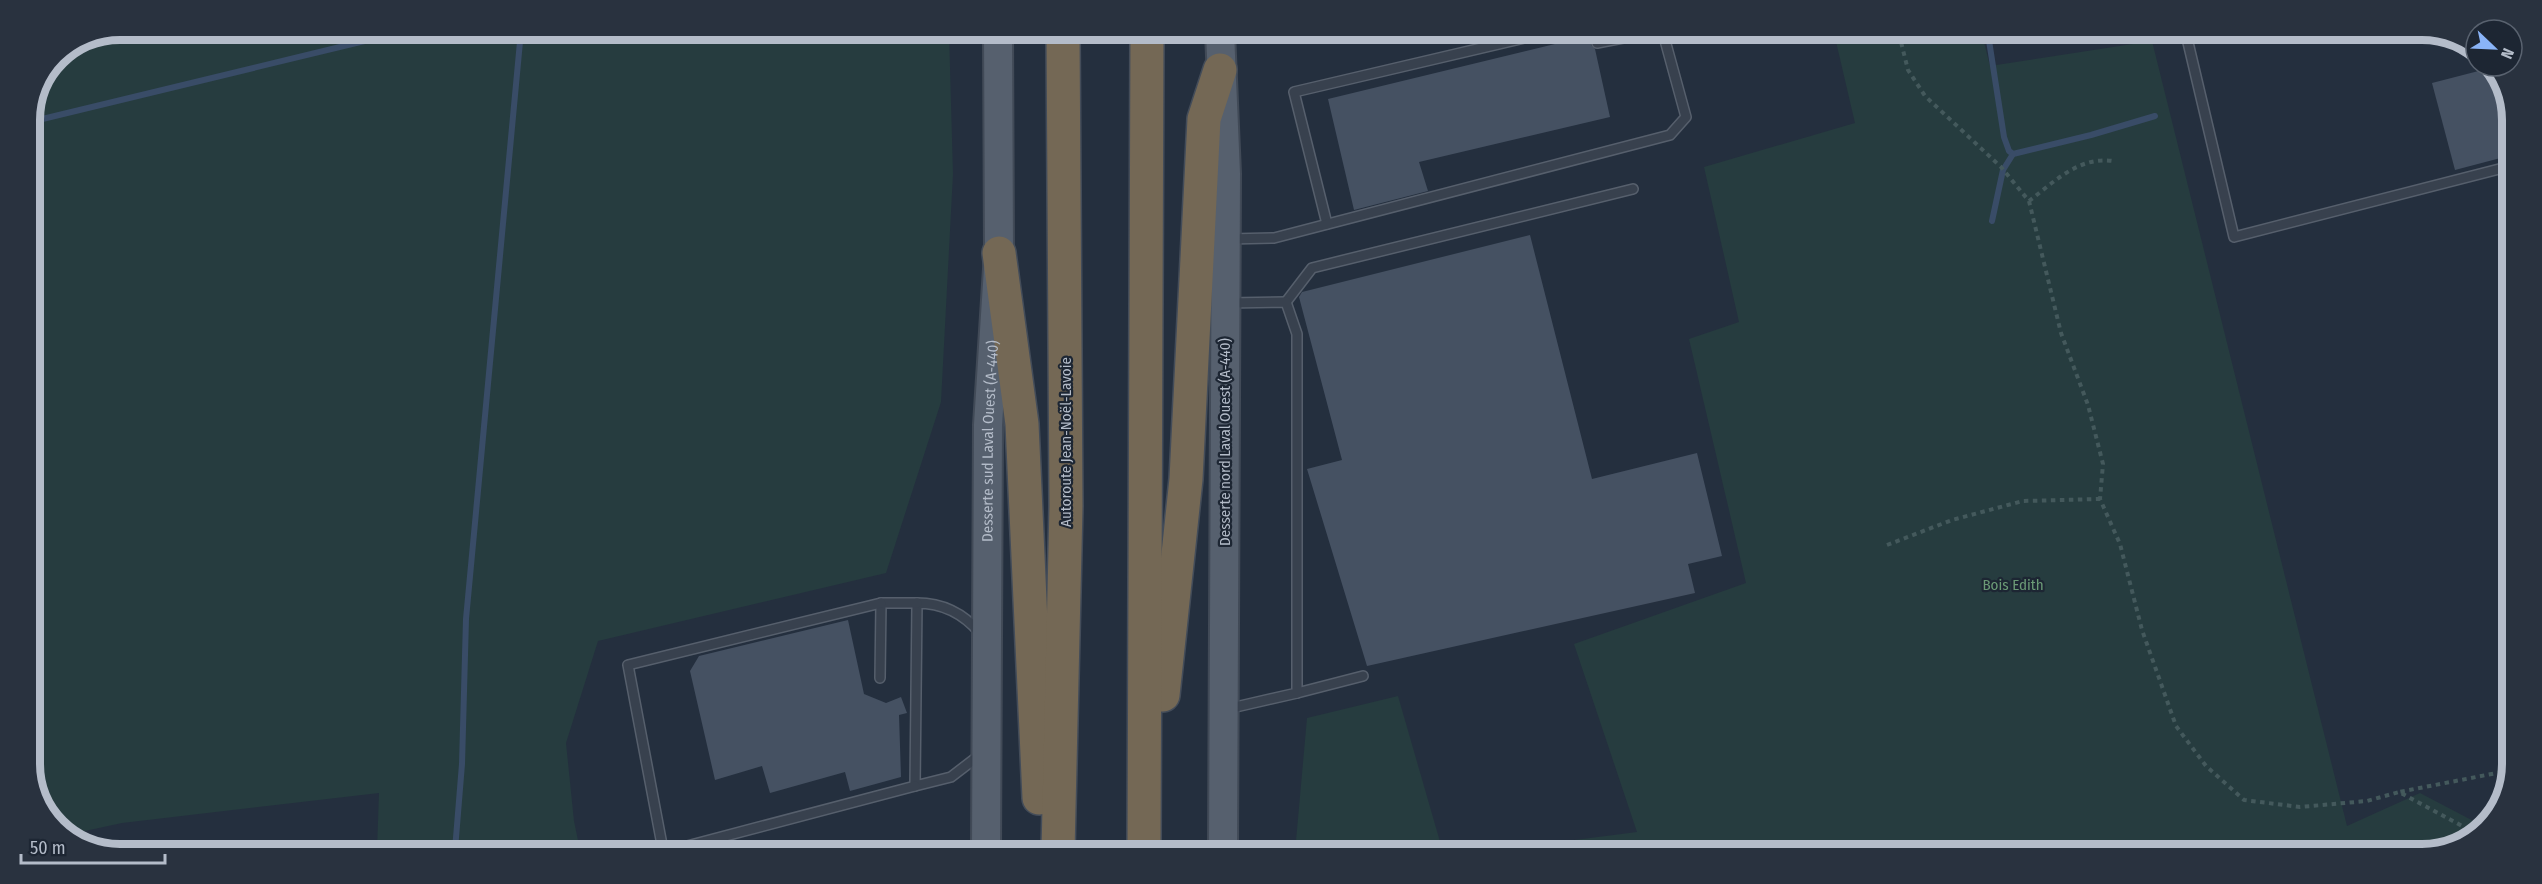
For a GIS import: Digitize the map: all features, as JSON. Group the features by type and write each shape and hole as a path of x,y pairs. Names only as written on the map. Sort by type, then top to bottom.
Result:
{"highway":[{"name":"Autoroute Jean-Noël-Lavoie","path":"1058,844 1066,483 1063,40"},
{"path":"1144,844 1147,40"},
{"path":"1145,844 1186,479 1204,119 1220,70"},
{"path":"999,253 1022,424 1042,844"}],"main road":[{"name":"Desserte sud Laval Ouest (A-440)","path":"986,844 988,425 999,253 998,40"},
{"name":"Desserte nord Laval Ouest (A-440)","path":"1220,40 1220,70 1225,118 1226,239 1223,844"}],"lane":[{"path":"1327,224 1294,92 1516,40"},
{"path":"1597,43 1613,40"},
{"path":"1226,239 1267,239 1670,135 1686,117 1665,40"},
{"path":"2187,40 2234,237 2501,169"},
{"path":"1286,302 1312,268 1633,189"},
{"path":"1225,303 1286,302"},
{"path":"1286,302 1297,334 1297,693"},
{"path":"662,844 628,665 880,603 936,604 951,609 974,625 987,641"},
{"path":"880,603 880,678"},
{"path":"915,786 917,603"},
{"path":"1224,710 1364,676"},
{"path":"695,844 951,777 968,766 986,748"}],"path":[{"path":"1900,40 1908,70 1925,96 2001,167 2029,201 2061,333 2088,405 2103,464 2100,499 2120,544 2142,630 2176,726 2206,766 2244,800 2300,807 2367,801 2399,792 2501,772"},
{"path":"2029,201 2080,164 2101,159 2113,161"},
{"path":"1887,545 1952,520 2024,501 2100,499"},
{"path":"2399,792 2467,829"}],"green space":[{"path":"121,40 949,40 953,174 941,402 886,573 598,641 566,743 574,821 579,844 377,844 379,793 122,823 80,832 72,827 51,803 42,779 41,768 40,121 47,90 54,76 64,64 76,54 90,47"},
{"name":"Bois Edith","path":"1836,40 1984,40 1990,66 2152,41 2347,826 2420,793 2476,822 2457,835 2437,842 2421,844 1544,844 1637,832 1574,644 1746,583 1689,339 1739,322 1704,167 1855,123"},
{"path":"1398,696 1441,844 1296,844 1307,718"}],"building":[{"path":"1571,40 1592,40 1610,117 1419,162 1428,191 1354,210 1328,99"},
{"path":"2464,75 2464,78 2489,78 2500,105 2501,158 2455,170 2432,83"},
{"path":"1530,235 1592,479 1697,453 1722,556 1688,564 1695,593 1367,666 1307,469 1342,460 1299,297 1302,292"},
{"path":"848,620 864,694 886,703 901,697 907,713 899,715 901,777 850,791 845,772 770,793 762,766 715,780 690,671 699,656"}],"waterway":[{"path":"40,120 369,40"},
{"path":"455,844 462,764 466,619 520,40"},
{"path":"1989,40 2004,137 2009,151 2013,154 2091,135 2155,116"},
{"path":"1992,221 2003,170 2013,154"}]}
